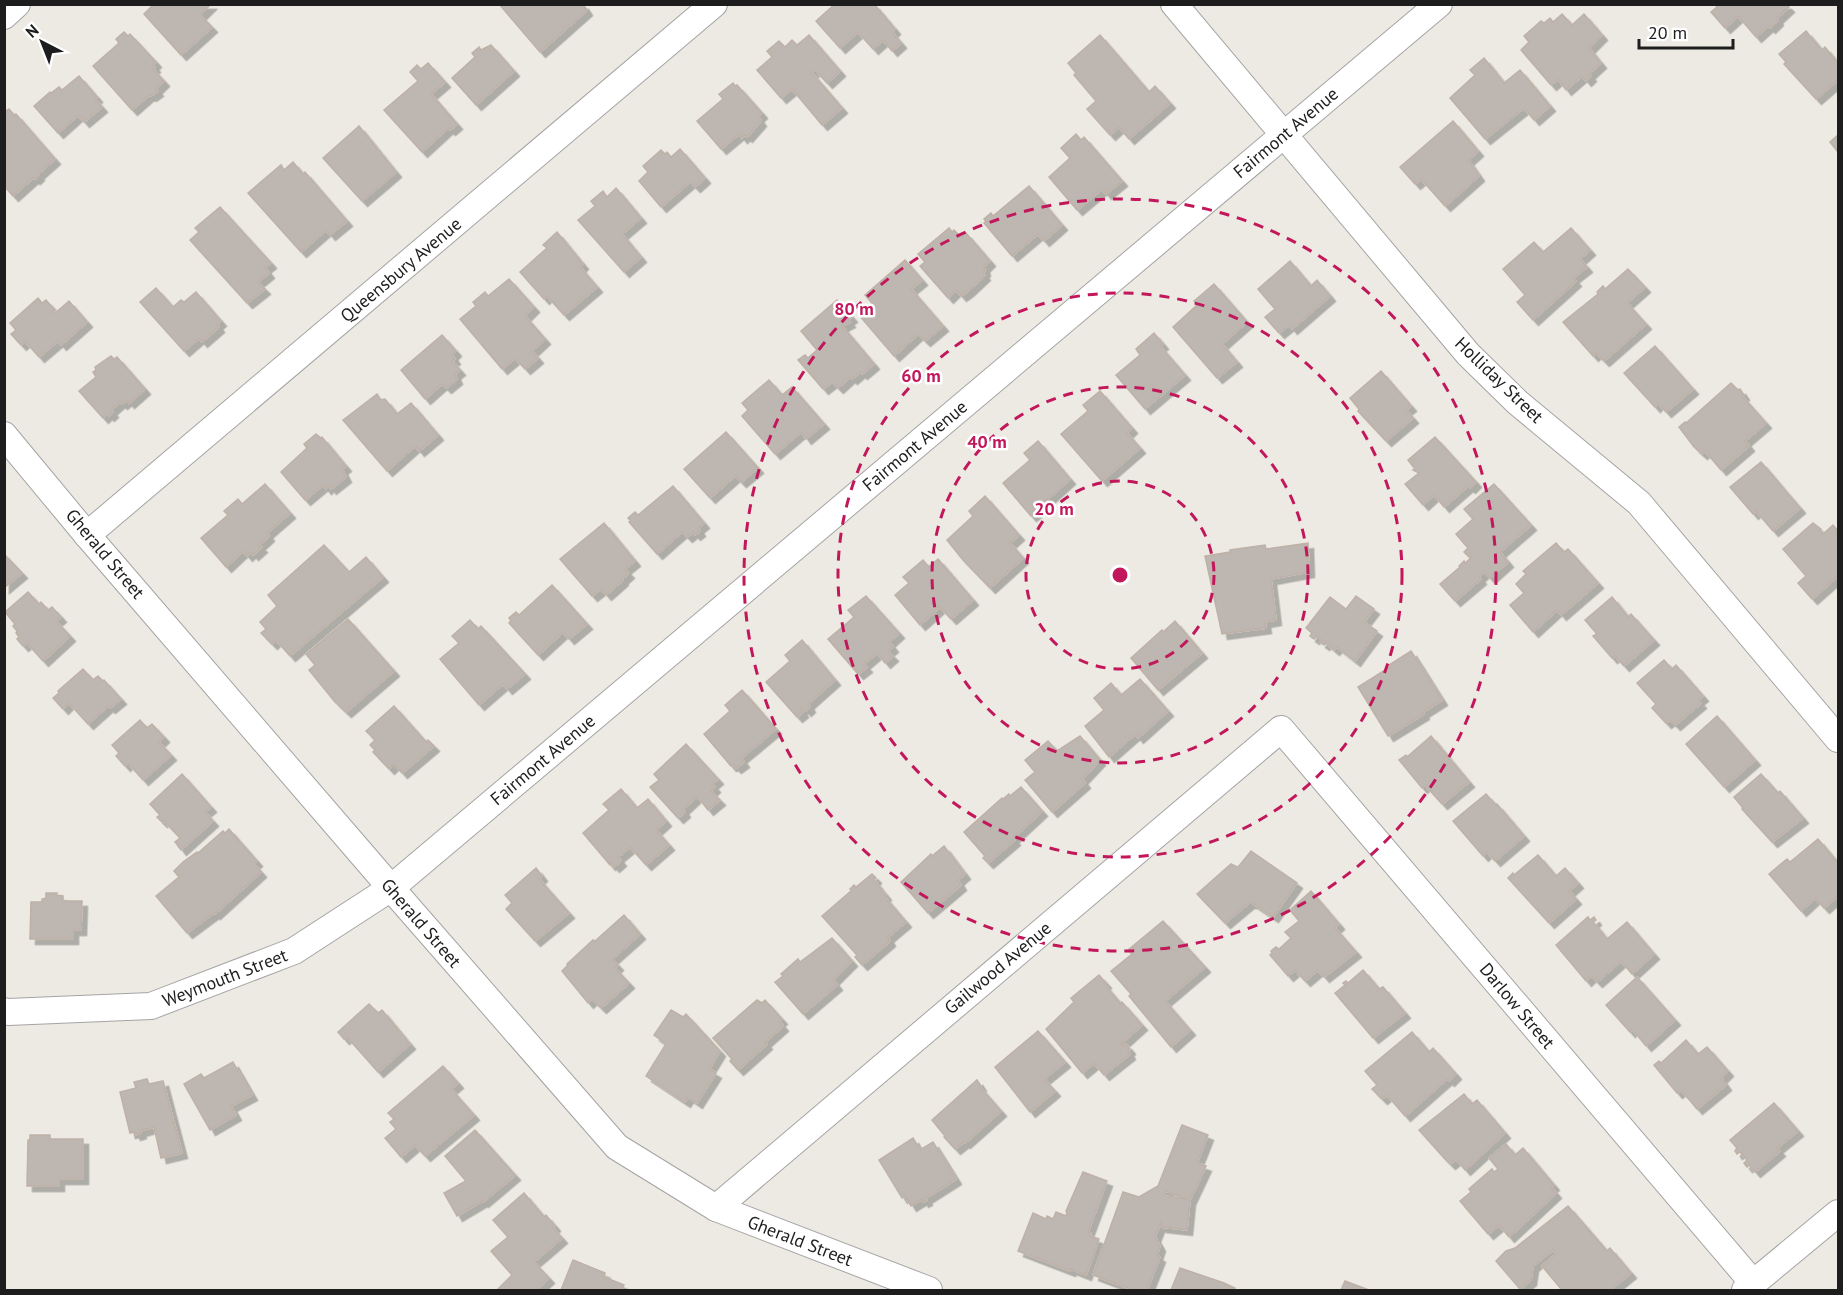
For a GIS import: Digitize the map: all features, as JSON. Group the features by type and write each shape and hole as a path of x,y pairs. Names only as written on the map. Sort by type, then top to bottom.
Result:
{"street":[{"path":"4,15 18,4"},
{"name":"Queensbury Avenue","path":"87,535 714,4"},
{"name":"Holliday Street","path":"1174,4 1468,354 1517,402 1639,503 1839,739"},
{"name":"Fairmont Avenue","path":"391,888 1439,4"},
{"name":"Gherald Street","path":"4,435 87,535 617,1147 716,1208 928,1290"},
{"name":"Gailwood Avenue","path":"716,1208 1281,729"},
{"name":"Darlow Street","path":"1281,729 1749,1287"},
{"name":"Weymouth Street","path":"4,1011 151,1006 294,951 391,888"},
{"path":"1749,1287 1839,1213"}],"building":[{"path":"154,4 211,4 200,15 212,27 181,55 144,14"},
{"path":"499,4 583,4 587,10 540,52"},
{"path":"835,4 874,4 895,29 892,32 901,43 892,51 883,40 873,49 858,32 840,48 816,21"},
{"path":"1715,4 1786,4 1789,7 1770,28 1768,26 1756,37 1738,16 1725,28 1711,12 1717,7"},
{"path":"1562,14 1572,25 1584,14 1602,35 1589,48 1601,63 1589,74 1591,76 1586,81 1582,76 1566,90 1558,79 1551,85 1521,50 1529,42 1524,36 1541,21 1544,23 1550,18 1553,22"},
{"path":"1806,31 1822,50 1825,47 1838,63 1838,80 1816,99 1784,64 1786,62 1779,54"},
{"path":"124,32 128,36 130,34 156,62 153,69 164,81 156,89 158,91 149,95 132,110 93,66 119,43 116,39"},
{"path":"809,35 840,71 827,83 815,70 812,73 842,108 822,125 792,89 781,98 757,70 772,57 767,51 779,41 785,47 792,40 797,45"},
{"path":"1100,35 1149,92 1155,86 1170,103 1129,139 1119,127 1110,135 1087,109 1096,101 1074,75 1076,73 1068,63"},
{"path":"491,45 514,71 476,105 452,78 475,57 472,53 479,47 481,50"},
{"path":"1484,58 1504,83 1520,70 1550,106 1534,120 1524,108 1485,139 1450,98 1475,75 1470,70"},
{"path":"428,63 445,82 431,94 457,124 450,130 448,128 422,152 384,110 418,81 410,72 417,65 421,69"},
{"path":"79,76 97,97 95,99 102,107 84,122 78,115 58,133 34,106 50,92 59,87 62,90"},
{"path":"733,83 762,113 758,117 761,121 747,137 745,135 742,138 739,134 721,149 697,121 723,99 719,94"},
{"path":"9,109 55,159 13,196 4,186 4,112"},
{"path":"1453,121 1478,151 1468,160 1479,176 1445,206 1421,179 1415,184 1400,167"},
{"path":"359,126 396,172 362,201 323,158"},
{"path":"1076,134 1081,140 1084,137 1122,181 1106,194 1102,189 1077,210 1049,177 1070,158 1061,148"},
{"path":"1838,135 1838,152 1830,142"},
{"path":"680,149 705,178 695,187 690,182 661,207 639,181 648,172 643,166 661,150 665,154 667,152 671,157"},
{"path":"293,162 303,174 305,172 347,221 330,235 326,230 301,252 248,193 281,165 284,170"},
{"path":"1029,186 1062,225 1044,241 1038,234 1012,256 984,223 986,222 984,219 991,213 993,216"},
{"path":"616,188 641,218 622,234 641,257 624,272 578,220 595,206 591,201 603,191 607,197"},
{"path":"220,207 271,263 265,268 269,273 258,282 265,289 247,303 190,240 199,232 195,228"},
{"path":"949,228 961,237 966,233 990,261 984,267 985,275 968,291 961,296 956,290 948,298 920,266 925,262 918,254"},
{"path":"1571,228 1590,250 1580,259 1587,267 1573,278 1576,281 1533,320 1517,302 1525,295 1503,269 1534,242 1543,252"},
{"path":"557,232 583,264 580,267 597,287 564,315 547,296 544,299 520,272 547,248 543,245"},
{"path":"905,260 922,280 911,289 943,326 925,341 918,334 894,356 859,315 872,303 865,295"},
{"path":"1290,261 1311,286 1317,280 1330,296 1292,329 1289,325 1279,333 1265,317 1275,309 1258,289"},
{"path":"1628,269 1645,287 1627,303 1646,324 1604,361 1596,353 1593,356 1563,322 1598,294 1597,292 1603,286 1605,289"},
{"path":"509,279 534,307 525,316 545,339 532,351 538,358 525,369 515,358 502,369 460,319 476,306 473,302 485,292 488,296"},
{"path":"1214,284 1247,322 1222,344 1237,362 1217,378 1173,327 1197,305 1194,301"},
{"path":"156,288 173,307 181,300 184,302 196,292 221,321 217,324 219,327 202,342 199,338 184,351 140,302"},
{"path":"38,298 42,303 46,300 55,310 52,312 54,314 69,301 87,322 61,345 58,341 39,357 25,341 21,345 11,334 16,330 10,323"},
{"path":"837,300 852,317 848,320 850,322 842,326 874,364 862,374 860,372 852,379 850,377 838,388 832,382 823,389 798,360 805,355 808,358 817,350 801,331"},
{"path":"1154,333 1163,344 1160,346 1185,375 1145,409 1116,375 1140,355 1136,349"},
{"path":"442,335 456,351 452,355 455,359 452,361 460,370 455,374 457,379 446,388 442,384 425,399 401,370"},
{"path":"1655,346 1693,389 1666,412 1658,403 1655,407 1624,373"},
{"path":"111,356 114,359 117,357 145,389 129,403 127,400 122,404 120,402 111,410 113,412 109,416 107,414 103,418 79,391 96,377 93,372 96,370 95,367"},
{"path":"1381,371 1411,406 1406,410 1413,418 1386,441 1358,411 1359,409 1350,398"},
{"path":"769,380 782,395 792,387 824,424 806,439 801,432 775,454 742,416 748,410 742,403"},
{"path":"1731,383 1738,390 1740,389 1744,395 1742,396 1766,423 1745,441 1749,446 1721,470 1705,451 1702,454 1694,447 1679,427"},
{"path":"1100,391 1132,428 1127,433 1140,448 1102,481 1061,434 1088,411 1083,405"},
{"path":"377,394 381,400 385,399 397,414 411,403 438,435 419,451 415,446 387,471 343,420"},
{"path":"726,432 758,468 741,482 735,476 710,498 684,469"},
{"path":"316,434 322,437 346,466 342,469 346,477 331,489 329,486 326,489 323,485 305,500 281,472 307,448 304,444"},
{"path":"1435,437 1476,482 1444,507 1434,495 1423,505 1405,484 1419,473 1413,470 1415,469 1408,460"},
{"path":"1038,441 1070,479 1031,516 1003,483 1030,460 1024,453"},
{"path":"1761,462 1800,508 1773,531 1756,511 1753,514 1730,487"},
{"path":"265,484 290,513 267,533 269,536 259,545 262,547 253,555 251,552 247,556 243,551 226,567 201,538 228,515 224,511 238,499 242,504"},
{"path":"1494,484 1531,525 1500,552 1508,562 1490,578 1484,572 1479,577 1481,579 1455,601 1440,584 1464,561 1465,563 1473,556 1469,557 1464,552 1468,548 1456,534 1473,519 1464,509"},
{"path":"673,486 704,523 695,535 693,532 687,537 682,532 657,554 628,518 635,512 638,515"},
{"path":"985,496 1019,535 1010,543 1023,558 990,588 947,540 973,516 969,511"},
{"path":"604,523 635,561 625,569 629,573 606,595 601,589 592,596 560,559"},
{"path":"1813,523 1821,529 1823,534 1833,525 1838,531 1838,576 1812,599 1798,583 1806,576 1783,549"},
{"path":"1308,543 1309,572 1271,579 1276,620 1265,622 1266,628 1222,634 1205,556 1265,545 1266,549"},
{"path":"1556,543 1564,552 1568,549 1598,583 1561,615 1557,610 1533,632 1510,605 1524,593 1516,584 1526,574 1523,571"},
{"path":"324,545 349,572 366,557 383,577 290,656 276,640 272,644 261,633 266,629 260,622 277,606 268,595"},
{"path":"4,554 22,573 4,588"},
{"path":"938,559 973,600 951,619 940,607 920,625 895,595 909,583 903,577 923,560 929,567"},
{"path":"552,585 587,624 569,639 563,632 538,655 509,623 511,621 509,618 516,612 519,615"},
{"path":"28,592 48,610 52,607 61,617 56,621 70,636 43,661 27,643 23,646 17,639 19,637 13,626 15,624 5,612"},
{"path":"866,596 899,633 889,642 893,647 888,651 893,656 885,663 877,653 864,664 867,667 858,674 828,639 854,617 848,610"},
{"path":"1356,596 1374,609 1364,622 1377,631 1355,661 1337,647 1334,650 1326,643 1324,645 1317,636 1314,639 1310,636 1312,633 1306,628 1330,597 1346,609"},
{"path":"1612,597 1628,617 1631,614 1654,640 1624,666 1615,656 1612,658 1593,636 1597,634 1585,620"},
{"path":"348,619 394,671 346,712 309,670 315,665 306,654"},
{"path":"470,620 478,629 481,626 525,674 507,689 503,684 479,705 440,659 459,643 452,636"},
{"path":"1175,621 1202,653 1158,690 1131,658"},
{"path":"802,640 835,680 808,704 810,707 806,711 801,709 803,712 797,717 766,682 790,661 785,655"},
{"path":"1411,651 1442,700 1388,736 1358,687"},
{"path":"1664,660 1672,669 1676,665 1703,696 1698,700 1701,703 1675,725 1670,720 1666,723 1652,708 1656,704 1637,683"},
{"path":"83,669 93,680 98,676 104,680 121,699 110,708 108,706 88,724 69,703 63,709 53,698"},
{"path":"1140,679 1168,711 1138,738 1135,734 1109,757 1085,726 1104,710 1094,698 1111,683 1121,695"},
{"path":"742,690 776,729 741,758 744,762 736,768 731,766 704,734 730,711 725,705"},
{"path":"394,706 426,742 428,740 434,746 402,773 394,764 389,769 373,752 375,750 370,745 375,740 366,731"},
{"path":"1717,716 1755,760 1724,787 1686,744"},
{"path":"140,720 147,728 152,724 164,737 159,742 171,755 143,780 128,763 125,766 116,756 119,753 112,745"},
{"path":"1080,736 1100,760 1082,779 1085,783 1052,812 1025,780 1035,772 1025,760 1048,741 1057,751"},
{"path":"1431,736 1469,782 1442,804 1425,785 1422,788 1399,760 1406,755 1407,757"},
{"path":"686,744 718,779 712,784 715,787 711,791 720,800 708,810 697,796 683,809 685,812 678,818 650,787 659,780 654,774"},
{"path":"182,774 211,807 205,812 213,821 181,850 175,842 180,838 157,817 160,815 150,804"},
{"path":"1761,774 1778,793 1780,791 1803,818 1772,842 1734,797"},
{"path":"1021,787 1042,811 1013,838 1015,840 988,863 983,858 985,856 964,832 1002,798 1009,794 1010,796"},
{"path":"621,789 637,808 648,799 666,821 656,830 669,845 646,865 630,847 618,857 621,861 614,867 611,863 610,865 583,833 609,810 603,804"},
{"path":"1486,794 1524,836 1495,861 1487,852 1483,856 1453,821"},
{"path":"229,829 257,861 254,864 261,872 215,914 187,933 156,896 179,877 174,871 183,862 198,853 223,831 225,833"},
{"path":"1818,839 1838,863 1838,896 1824,908 1815,898 1801,911 1769,874 1787,859 1790,862"},
{"path":"944,846 965,874 958,880 961,885 928,913 901,882 931,854 932,856"},
{"path":"1251,851 1297,883 1273,917 1249,903 1225,923 1197,894 1231,864 1239,866"},
{"path":"1538,855 1556,876 1565,868 1578,883 1569,891 1576,899 1549,923 1508,878"},
{"path":"536,868 542,876 539,879 569,913 535,941 506,909 512,903 505,895"},
{"path":"872,874 886,895 884,896 906,922 888,937 890,941 862,965 855,957 857,955 822,916 852,890 850,889 854,885 856,887"},
{"path":"1311,891 1339,924 1335,928 1356,952 1324,977 1318,970 1305,981 1295,970 1288,976 1270,955 1271,951 1276,947 1279,949 1291,938 1285,932 1299,921 1290,910"},
{"path":"46,893 57,893 56,895 63,896 63,901 82,901 81,930 73,930 73,939 30,939 31,902 42,902 42,899 46,898"},
{"path":"624,915 640,934 612,959 618,965 615,968 629,983 601,1008 592,999 588,1003 562,971 593,940 595,941"},
{"path":"1588,917 1590,920 1594,917 1596,920 1593,922 1607,939 1627,922 1654,954 1632,974 1621,961 1597,982 1591,976 1586,981 1556,945"},
{"path":"1163,921 1205,967 1165,1001 1190,1030 1171,1047 1111,971 1132,954 1128,950"},
{"path":"832,938 852,961 833,980 837,985 803,1014 775,982 798,959 800,962"},
{"path":"1363,970 1379,989 1383,987 1405,1013 1373,1038 1335,993 1345,985 1343,983 1346,981 1348,983"},
{"path":"1099,975 1121,1004 1122,1002 1142,1025 1121,1044 1124,1046 1126,1044 1130,1049 1128,1051 1130,1054 1104,1075 1094,1063 1082,1073 1046,1029 1074,1002 1071,998"},
{"path":"1637,977 1675,1020 1646,1046 1632,1029 1630,1032 1606,1005"},
{"path":"757,1000 762,1003 765,1000 782,1019 779,1021 783,1026 738,1070 730,1061 732,1059 713,1038"},
{"path":"369,1004 378,1013 382,1010 410,1044 378,1072 347,1037 344,1039 338,1032"},
{"path":"671,1010 683,1017 686,1014 720,1051 709,1069 716,1073 697,1103 688,1097 685,1102 646,1076 666,1044 654,1035"},
{"path":"1038,1031 1065,1062 1044,1079 1055,1091 1030,1112 995,1067"},
{"path":"1412,1032 1429,1052 1433,1048 1456,1074 1449,1081 1447,1079 1405,1116 1387,1095 1382,1099 1372,1089 1377,1085 1365,1071"},
{"path":"1686,1040 1698,1054 1707,1047 1728,1071 1721,1078 1726,1085 1697,1109 1681,1090 1677,1093 1654,1065 1659,1061 1661,1063"},
{"path":"233,1062 252,1095 231,1106 236,1115 210,1130 184,1084 201,1074 204,1078"},
{"path":"443,1066 458,1083 451,1089 474,1115 425,1156 415,1145 401,1157 385,1138 396,1129 390,1122 394,1119 388,1113"},
{"path":"147,1079 149,1084 163,1081 182,1153 161,1158 154,1127 135,1135 134,1132 130,1133 120,1092 136,1088 134,1082"},
{"path":"977,1080 980,1087 1001,1111 955,1149 932,1120"},
{"path":"1464,1094 1472,1104 1477,1100 1505,1133 1465,1170 1456,1159 1450,1164 1419,1130"},
{"path":"1774,1103 1798,1131 1777,1148 1780,1151 1755,1172 1749,1165 1747,1167 1744,1163 1747,1160 1740,1152 1737,1154 1735,1151 1737,1148 1730,1140"},
{"path":"1182,1125 1208,1135 1197,1163 1206,1166 1190,1200 1187,1230 1161,1227 1161,1222 1155,1237 1160,1246 1157,1255 1160,1257 1147,1290 1133,1290 1093,1275 1123,1192 1139,1197 1158,1186","holes":["1166,1191 1187,1199 1164,1196"]},
{"path":"475,1130 515,1175 483,1202 457,1216 444,1193 466,1181 445,1156"},
{"path":"30,1135 50,1135 50,1139 83,1139 83,1179 59,1179 59,1186 27,1186"},
{"path":"913,1138 920,1150 933,1142 956,1179 926,1198 927,1200 923,1202 922,1199 911,1206 905,1196 902,1198 879,1160"},
{"path":"1506,1144 1515,1155 1523,1148 1554,1185 1551,1187 1556,1193 1509,1237 1499,1225 1488,1234 1460,1201 1471,1192 1469,1189 1492,1169 1494,1172 1498,1169 1489,1158"},
{"path":"1083,1172 1107,1181 1088,1232 1091,1233 1090,1236 1099,1239 1086,1275 1018,1251 1033,1213 1046,1219 1047,1216 1053,1219 1056,1212 1066,1216 1066,1211"},
{"path":"524,1193 544,1217 546,1215 562,1238 534,1262 549,1278 536,1290 497,1290 512,1275 491,1251 508,1237 493,1220"},
{"path":"1568,1206 1607,1251 1610,1248 1631,1273 1610,1290 1562,1290 1542,1266 1556,1254 1553,1250 1533,1266 1531,1280 1520,1289 1496,1261 1506,1251 1515,1248"},
{"path":"573,1260 605,1273 604,1277 624,1285 622,1290 561,1290"},
{"path":"1180,1268 1235,1288 1234,1290 1171,1290"},
{"path":"1345,1281 1369,1290 1341,1290"}]}
